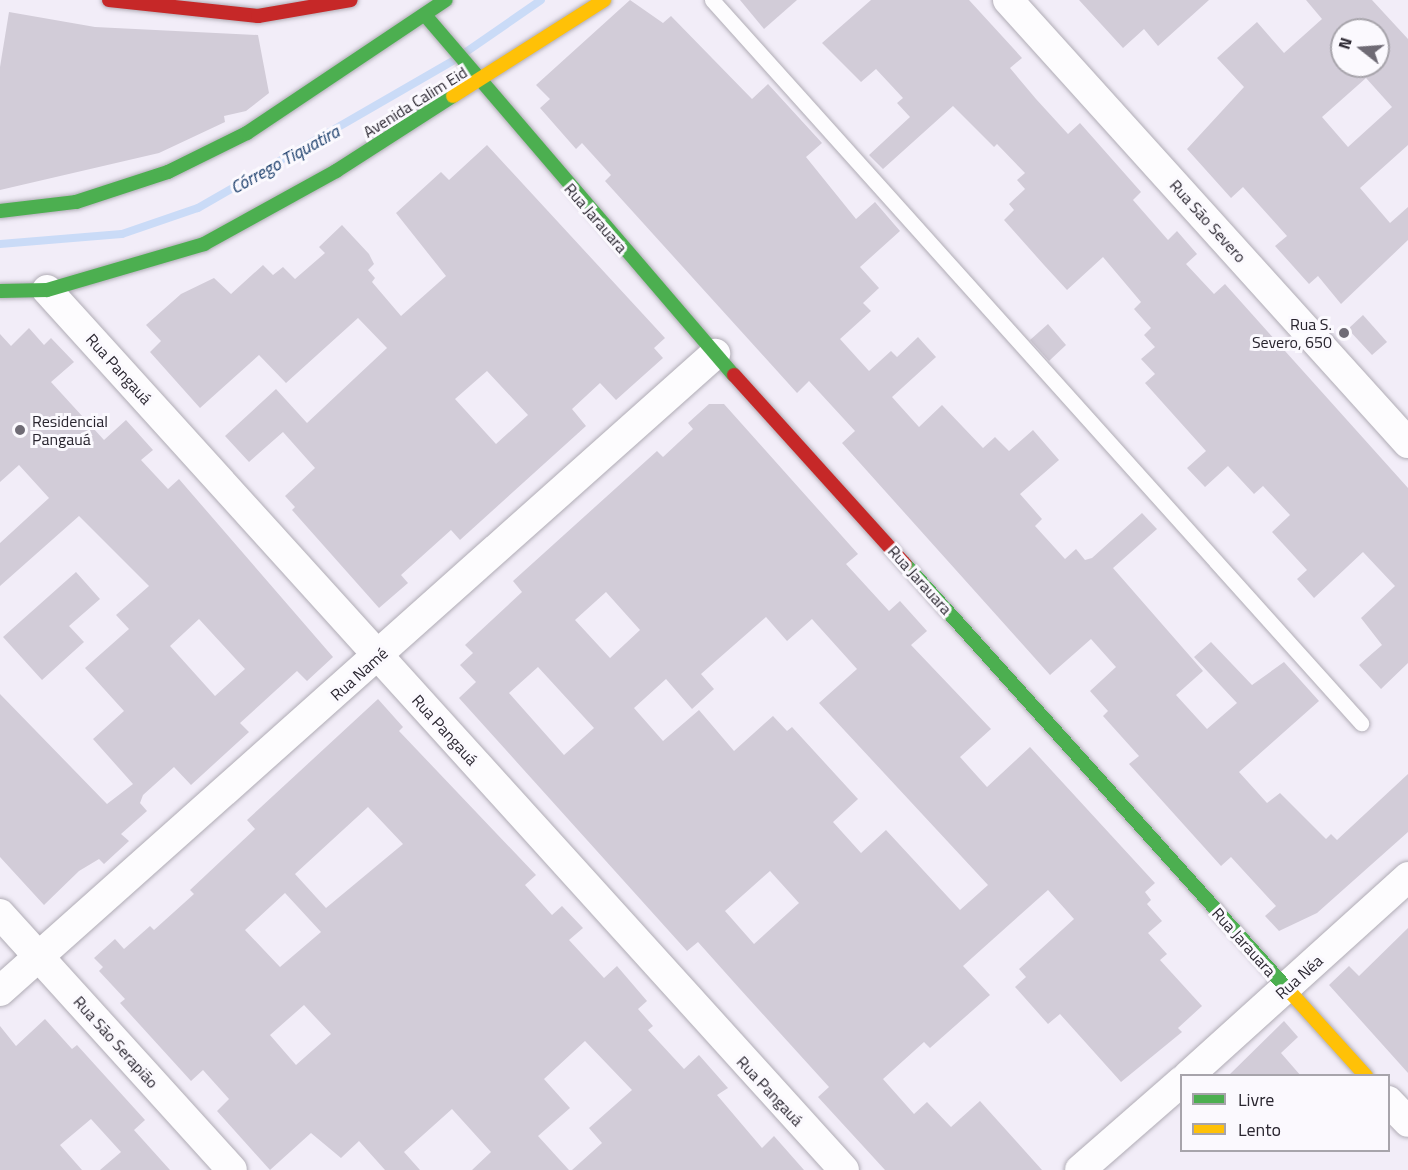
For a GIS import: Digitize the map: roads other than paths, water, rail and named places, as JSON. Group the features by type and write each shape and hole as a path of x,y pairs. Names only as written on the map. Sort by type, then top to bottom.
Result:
{"street":[{"path":"109,0 258,16 351,0"},
{"path":"0,211 76,202 168,172 247,133 446,0"},
{"name":"Avenida Calim Eid","path":"0,291 47,290 204,244 270,210 478,82 604,0"},
{"name":"Rua São Severo","path":"1008,0 1408,443"},
{"name":"Rua Jarauara","path":"425,15 478,82 715,354 1364,1074"},
{"name":"Rua Pangauá","path":"47,290 844,1170"},
{"name":"Rua Namé","path":"0,991 379,656 715,354"},
{"name":"Rua Néa","path":"1190,1074 1408,877"},
{"name":"Rua São Serapião","path":"0,914 232,1170"},
{"path":"1080,1170 1180,1083"},
{"path":"1390,1102 1408,1122"}],"lane":[{"path":"712,0 1361,723"}],"waterway":[{"name":"Córrego Tiquatira","path":"466,52 541,0"},
{"name":"Córrego Tiquatira","path":"0,244 122,234 198,208 453,61"}],"place":[{"name":"Rua S. Severo, 650","path":"1344,333"},
{"name":"Residencial Pangauá","path":"20,430"}]}
